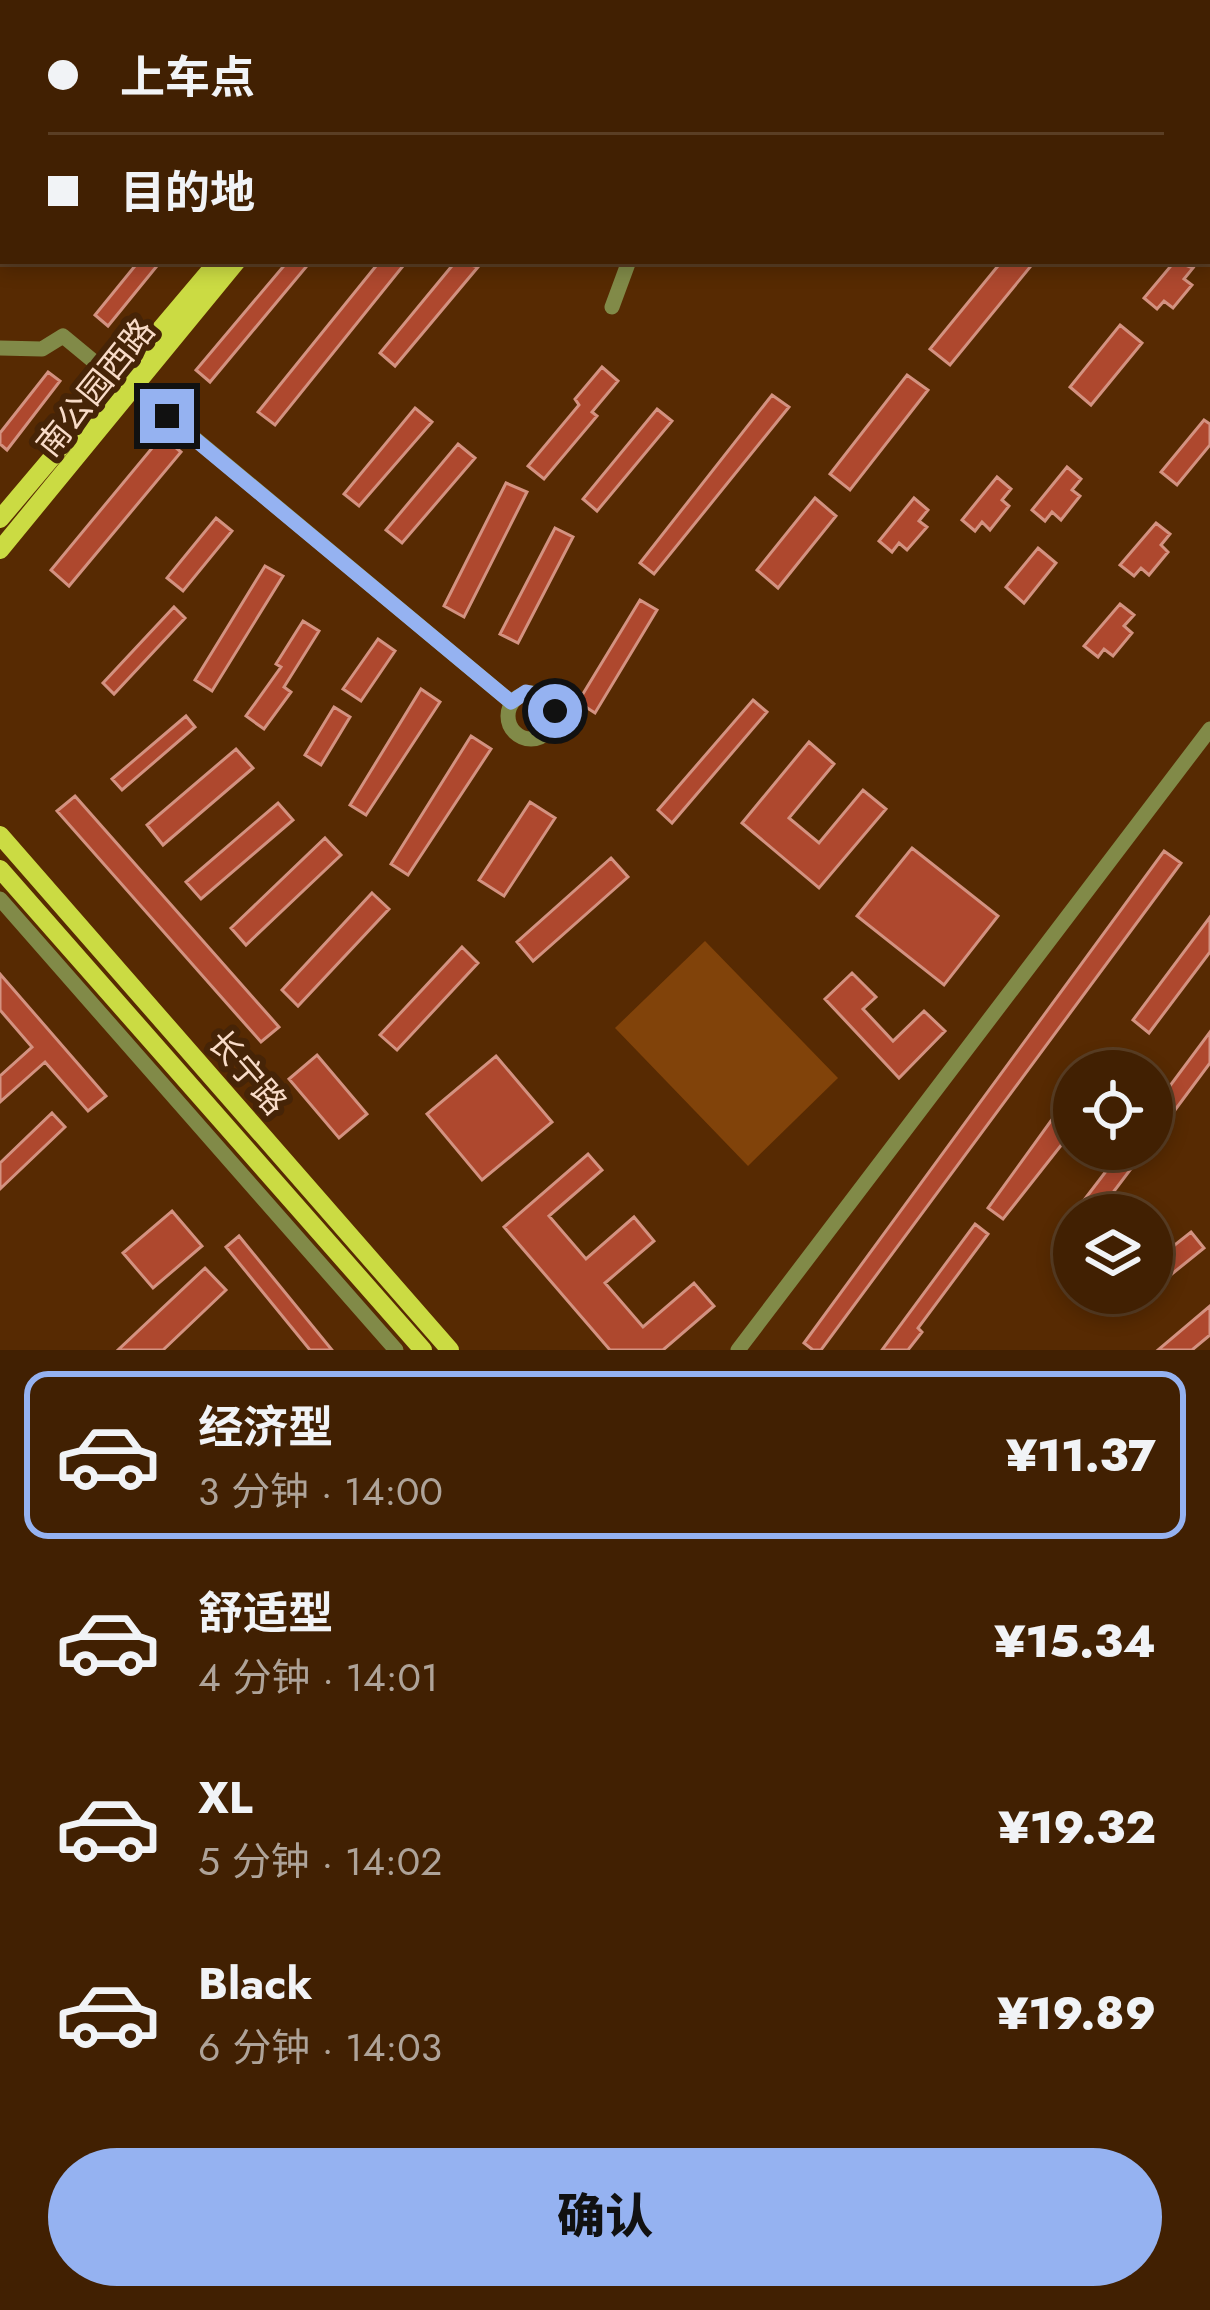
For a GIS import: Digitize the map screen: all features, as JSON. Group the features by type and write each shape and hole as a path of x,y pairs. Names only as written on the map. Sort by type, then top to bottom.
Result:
{"main road":[{"name":"南公园西路","path":"0,550 216,264"},
{"name":"南公园西路","path":"0,519 234,264"},
{"name":"长宁路","path":"0,836 451,1350"},
{"name":"长宁路","path":"0,868 423,1350"}],"street":[{"path":"612,307 628,264"},
{"path":"0,348 42,349 63,336 511,702"},
{"path":"738,1350 1210,729"},
{"path":"0,899 396,1350"}],"shaded area":[{"path":"705,941 838,1078 748,1166 615,1028"}],"building":[{"path":"137,264 159,264 108,326 95,315"},
{"path":"285,264 308,264 210,382 196,370"},
{"path":"378,264 405,264 275,425 258,412"},
{"path":"454,264 478,267 395,366 380,353"},
{"path":"1000,264 1033,264 950,365 930,349"},
{"path":"1172,264 1193,268 1184,279 1192,285 1173,308 1164,301 1157,309 1144,298"},
{"path":"1120,325 1142,343 1091,405 1070,387"},
{"path":"602,367 618,381 592,412 597,416 544,479 528,466 579,405 575,399"},
{"path":"48,372 60,381 7,450 0,444 0,433"},
{"path":"907,375 928,390 850,490 830,474"},
{"path":"772,395 789,407 654,574 640,563"},
{"path":"415,408 432,422 359,506 344,494"},
{"path":"657,409 672,421 597,511 583,499"},
{"path":"1204,420 1210,424 1210,445 1177,485 1161,472"},
{"path":"162,436 181,452 69,586 51,570"},
{"path":"458,444 475,458 402,543 386,530"},
{"path":"1067,467 1081,479 1072,490 1080,496 1061,520 1052,512 1045,521 1032,510"},
{"path":"997,477 1011,489 1002,500 1009,506 990,530 982,522 975,531 962,520"},
{"path":"506,483 527,492 464,617 444,606"},
{"path":"815,498 836,516 778,588 757,570"},
{"path":"914,498 928,510 919,521 927,527 907,550 899,543 892,552 879,541"},
{"path":"216,518 232,531 183,591 167,578"},
{"path":"1156,523 1170,534 1161,545 1168,552 1149,575 1141,568 1134,576 1120,565"},
{"path":"555,528 573,537 518,643 500,634"},
{"path":"1038,548 1056,563 1024,603 1006,587"},
{"path":"265,566 283,576 212,691 195,680"},
{"path":"640,600 657,610 595,713 578,702"},
{"path":"1120,604 1134,615 1124,626 1132,633 1113,656 1104,649 1098,657 1084,646"},
{"path":"174,607 185,618 114,694 103,683"},
{"path":"303,621 319,631 284,687 291,692 264,729 246,716 281,667 276,664"},
{"path":"378,639 395,651 361,701 343,689"},
{"path":"421,689 440,702 366,815 350,805"},
{"path":"753,700 767,712 672,823 658,810"},
{"path":"334,707 350,717 321,765 305,755"},
{"path":"186,716 195,727 122,790 112,779"},
{"path":"471,736 491,749 408,875 391,864"},
{"path":"809,742 834,764 789,818 819,843 863,790 886,809 819,888 742,823"},
{"path":"236,749 253,768 163,845 147,825"},
{"path":"75,796 279,1027 261,1042 57,811"},
{"path":"530,802 555,818 504,896 479,880"},
{"path":"278,803 293,820 201,899 186,882"},
{"path":"325,838 341,855 246,945 231,928"},
{"path":"912,848 998,916 944,985 857,916"},
{"path":"1164,851 1181,863 821,1350 813,1350 804,1343"},
{"path":"611,858 628,877 533,961 517,942"},
{"path":"372,893 389,909 298,1006 282,990"},
{"path":"1210,917 1210,952 1149,1033 1133,1020"},
{"path":"462,947 478,963 397,1050 380,1035"},
{"path":"852,973 876,997 863,1009 893,1041 924,1011 945,1031 899,1078 825,999"},
{"path":"0,974 106,1096 88,1111 45,1062 0,1102 0,1076 32,1047 0,1010"},
{"path":"1210,1032 1210,1063 1173,1113 1173,1082"},
{"path":"317,1055 367,1114 339,1138 289,1079"},
{"path":"496,1056 552,1122 482,1180 427,1114"},
{"path":"52,1113 65,1127 0,1189 0,1163"},
{"path":"1053,1118 1053,1156 1003,1219 988,1208"},
{"path":"588,1154 602,1170 549,1216 586,1259 634,1217 654,1241 605,1283 643,1327 694,1283 714,1306 663,1350 610,1350 504,1227"},
{"path":"1107,1170 1130,1170 1112,1194 1089,1194"},
{"path":"172,1211 202,1246 153,1288 123,1253"},
{"path":"975,1224 988,1234 918,1328 922,1332 908,1350 882,1350"},
{"path":"1191,1232 1204,1248 1173,1273 1173,1246"},
{"path":"239,1236 332,1350 310,1350 226,1247"},
{"path":"205,1268 226,1290 163,1350 118,1350"},
{"path":"1210,1306 1210,1335 1192,1350 1158,1350"}],"route":[{"path":"167,416 511,702 526,692 544,696 555,711"}]}
